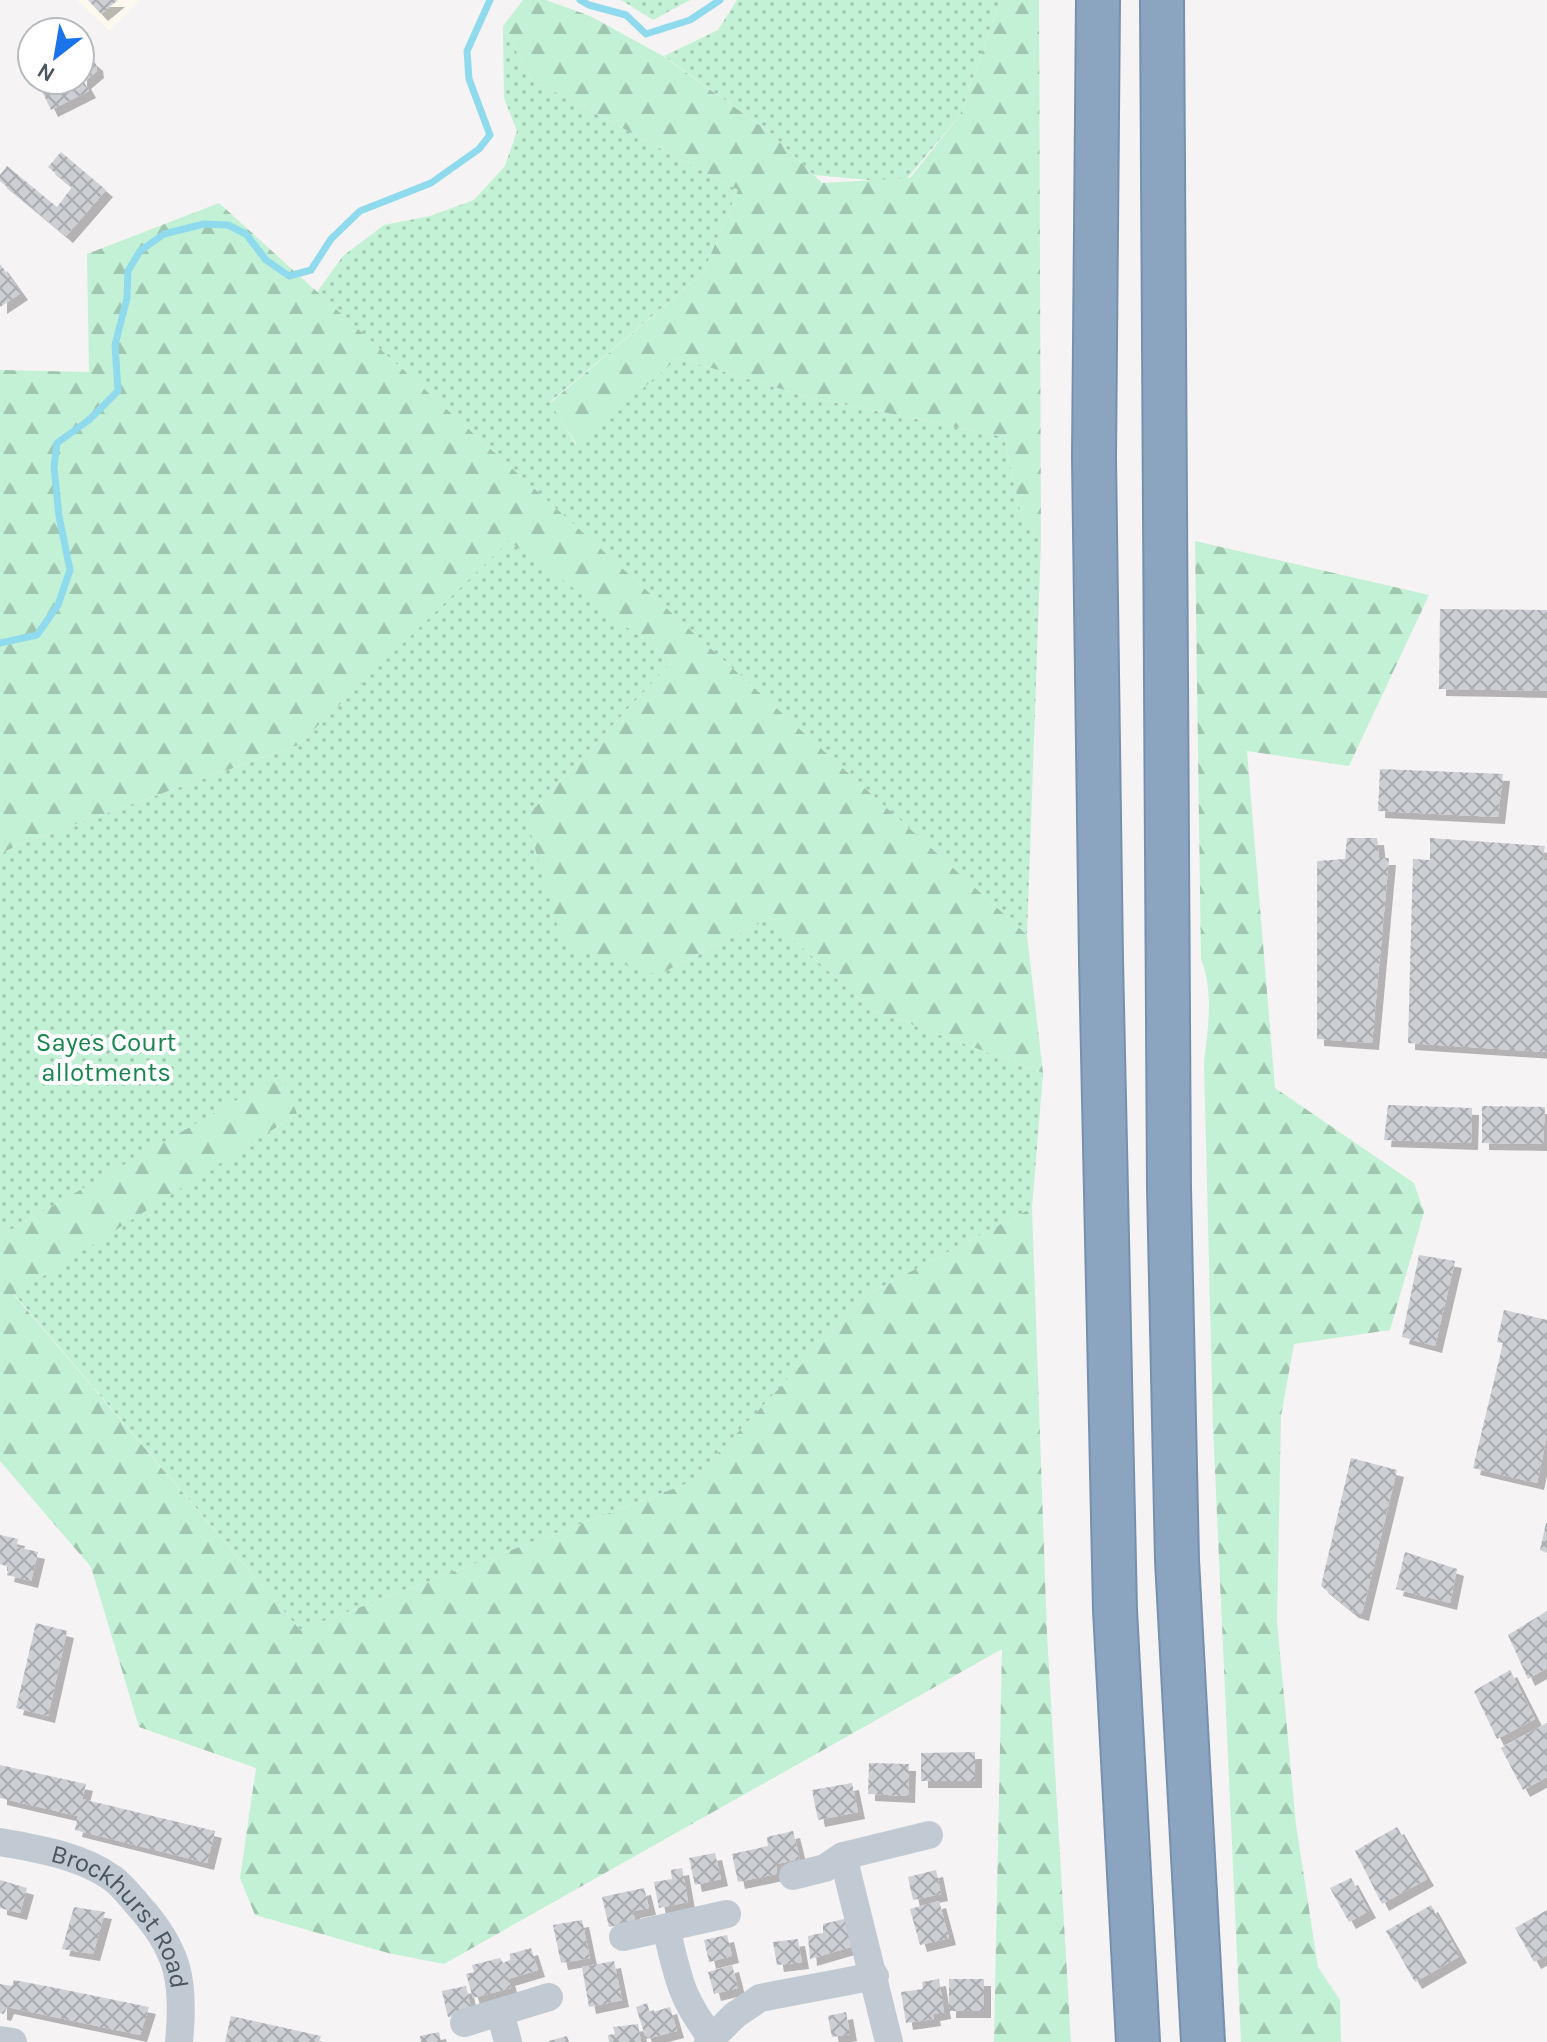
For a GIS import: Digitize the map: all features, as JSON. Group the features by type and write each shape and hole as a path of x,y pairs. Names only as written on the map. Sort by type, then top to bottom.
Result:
{"highway":[{"path":"1098,0 1094,458 1101,975 1115,1610 1138,2042"},
{"path":"1162,0 1169,1219 1177,1560 1203,2042"}],"street":[{"path":"793,1876 825,1868 843,1856 929,1835"},
{"name":"Brockhurst Road","path":"0,1842 48,1851 93,1867 114,1879 145,1912 171,1950 181,1987 179,2042"},
{"path":"843,1856 889,2042"},
{"path":"623,1937 727,1914"},
{"path":"666,1928 681,1991 710,2040 735,2015 760,1998 875,1976"},
{"path":"464,2023 549,1997"},
{"path":"500,2012 508,2042"},
{"path":"0,2040 13,2042"}],"shaded area":[{"path":"77,0 140,0 109,31"}],"green space":[{"path":"523,0 546,0 590,16 663,56 772,134 822,183 910,178 960,115 1000,0 1039,0 1041,542 1022,518 1004,437 808,397 678,358 577,445 550,403 703,273 738,190 531,79 503,26"},
{"path":"621,0 690,0 653,20"},
{"path":"737,0 1000,0 960,115 903,183 814,175 772,134 664,56 718,30"},
{"path":"503,26 531,79 738,190 703,273 550,402 576,445 678,358 808,397 1004,437 1022,518 1041,542 1027,935 317,292 343,256 384,225 430,216 474,200 505,166 517,131 504,98"},
{"path":"219,203 1027,935 1043,1073 870,1009 770,918 658,975 563,945 526,817 673,661 509,541 298,745 20,844 0,854 0,370 89,372 87,254"},
{"name":"Sayes Court allotments","path":"509,540 673,661 526,817 658,975 770,918 870,1009 1043,1073 1032,1208 868,1294 691,1482 300,1630 14,1294 297,1114 281,1075 0,1236 0,854 20,844 298,745"},
{"path":"1195,541 1429,595 1349,766 1247,751 1275,1088 1414,1183 1424,1212 1390,1330 1294,1344 1281,1416 1277,1621 1296,1825 1318,1967 1340,2000 1341,2042 1241,2042 1213,1427 1204,1062 1209,997 1201,959"},
{"path":"282,1074 297,1114 14,1295 300,1630 691,1482 868,1294 1032,1208 1047,1635 1071,2042 994,2042 1002,1649 444,1964 388,1953 255,1915 240,1878 256,1768 139,1727 91,1567 0,1461 0,1236"}],"building":[{"path":"88,0 118,0 101,14"},
{"path":"44,96 79,96 51,110"},
{"path":"61,152 106,190 66,236 0,181 0,175 7,166 57,207 72,187 48,167"},
{"path":"0,264 21,293 0,307"},
{"path":"1440,609 1547,610 1547,691 1439,689"},
{"path":"1380,769 1503,774 1498,817 1378,811"},
{"path":"1347,838 1377,838 1379,858 1389,858 1372,1043 1317,1039 1317,861 1345,859"},
{"path":"1430,838 1545,846 1547,1052 1408,1043 1413,859 1430,860"},
{"path":"1388,1105 1472,1108 1471,1143 1384,1140"},
{"path":"1482,1106 1545,1107 1543,1144 1482,1143"},
{"path":"1419,1255 1455,1261 1435,1346 1402,1337"},
{"path":"1504,1310 1547,1320 1547,1436 1537,1483 1473,1468 1503,1343 1497,1342"},
{"path":"1351,1458 1397,1470 1362,1614 1352,1611 1321,1586"},
{"path":"1547,1523 1547,1553 1540,1550"},
{"path":"0,1535 18,1539 16,1547 38,1552 31,1581 7,1575 9,1567 0,1564"},
{"path":"1405,1552 1457,1569 1450,1603 1396,1589"},
{"path":"1547,1611 1547,1668 1528,1679 1508,1635"},
{"path":"36,1623 67,1631 48,1716 16,1708"},
{"path":"1510,1670 1535,1719 1497,1739 1474,1691"},
{"path":"1547,1723 1547,1777 1523,1790 1501,1748"},
{"path":"975,1752 975,1781 921,1781 921,1753"},
{"path":"869,1763 909,1764 908,1796 868,1794"},
{"path":"0,1765 86,1784 82,1799 215,1831 207,1863 75,1830 78,1816 0,1798"},
{"path":"852,1783 858,1812 818,1820 812,1790"},
{"path":"1397,1827 1427,1879 1382,1904 1355,1851"},
{"path":"793,1831 800,1859 777,1864 776,1874 738,1882 732,1854 768,1846 767,1837"},
{"path":"715,1853 721,1879 695,1885 689,1858"},
{"path":"682,1868 688,1902 659,1908 654,1882 672,1879 671,1870"},
{"path":"936,1870 941,1894 913,1900 908,1877"},
{"path":"1351,1878 1369,1911 1349,1922 1330,1888"},
{"path":"0,1880 27,1888 20,1913 0,1908"},
{"path":"644,1888 649,1908 633,1911 635,1921 609,1927 602,1897"},
{"path":"939,1901 949,1938 920,1945 910,1909"},
{"path":"1431,1905 1460,1956 1415,1982 1386,1931"},
{"path":"74,1907 105,1912 93,1954 62,1949"},
{"path":"1547,1910 1547,1955 1534,1962 1515,1928"},
{"path":"848,1918 851,1947 810,1959 808,1936 823,1933 823,1924"},
{"path":"582,1920 590,1958 561,1963 553,1925"},
{"path":"727,1935 732,1956 709,1962 704,1940"},
{"path":"798,1939 802,1962 777,1965 773,1942"},
{"path":"531,1948 538,1970 508,1979 511,1988 473,1998 466,1974 474,1972 472,1965 500,1958 503,1963 510,1960 510,1954"},
{"path":"614,1961 622,2000 589,2007 582,1967"},
{"path":"732,1965 738,1988 714,1994 708,1972"},
{"path":"939,1979 944,2012 933,2014 934,2019 906,2023 901,1992 923,1989 922,1982"},
{"path":"949,1979 984,1979 984,2011 949,2011"},
{"path":"14,1980 149,2007 140,2035 7,2007 4,2014 0,2013 0,1984 12,1986"},
{"path":"466,1986 472,2012 448,2017 442,1991"},
{"path":"647,2003 650,2013 670,2007 677,2031 646,2039 636,2007"},
{"path":"846,2012 850,2034 832,2037 828,2016"},
{"path":"231,2016 321,2036 319,2042 225,2042"},
{"path":"638,2024 641,2042 609,2042 608,2035 615,2034 613,2027"},
{"path":"439,2032 441,2042 421,2042 420,2036"},
{"path":"567,2036 569,2042 549,2042 549,2041"}],"waterway":[{"path":"0,643 37,635 58,605 70,570 59,516 54,467 57,443 89,420 118,391 115,345 127,298 128,271 140,251 164,234 204,224 228,225 246,234 266,260 289,276 311,270 331,239 360,211 431,183 479,149 490,135 469,79 467,51 490,0"},
{"path":"580,0 626,15 646,34 690,20 720,0"}]}
